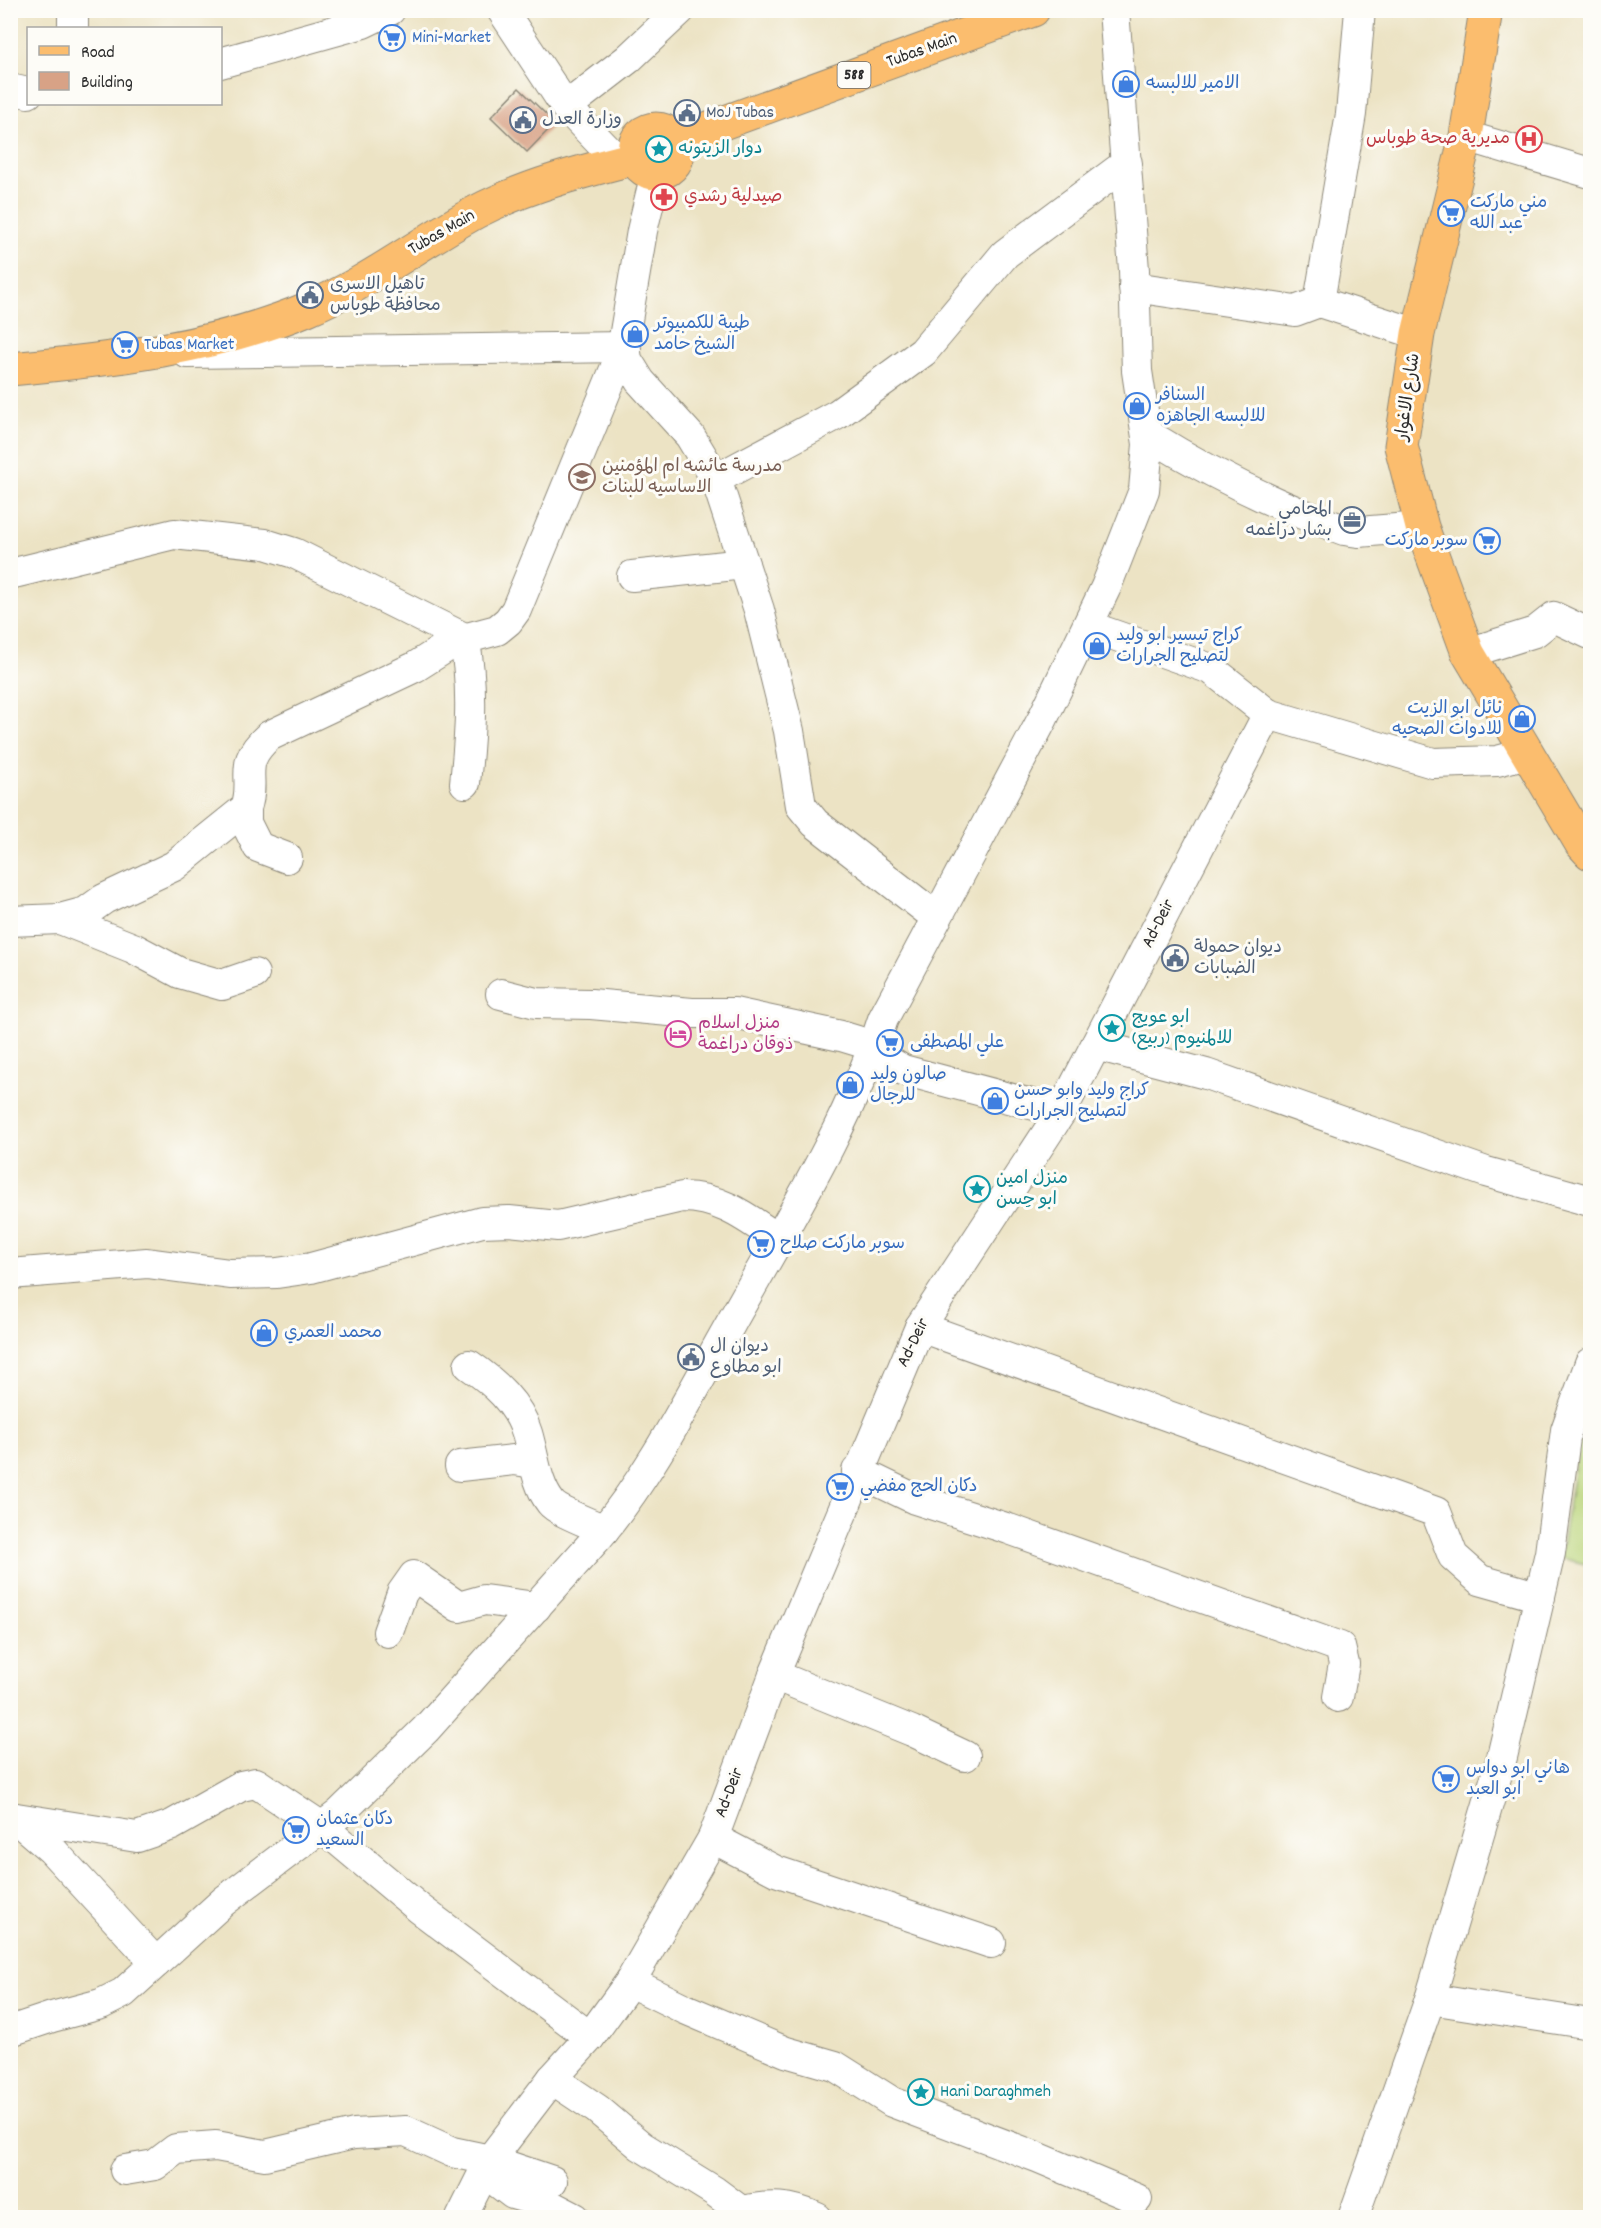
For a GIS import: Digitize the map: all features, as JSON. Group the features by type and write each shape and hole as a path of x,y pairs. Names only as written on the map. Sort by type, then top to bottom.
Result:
{"main road":[{"name":"Tubas Main","path":"10,369 143,354 241,332 307,309 354,287 479,211 544,182 637,164 665,172 676,162 679,147 676,140 1033,10"},
{"name":"شارع الاغوار","path":"1486,10 1466,136 1418,334 1401,446 1422,527 1468,653 1590,853"}],"street":[{"path":"73,27 74,10"},
{"path":"222,62 363,23 390,10"},
{"path":"502,10 566,107 637,164 642,231 625,348 631,370 690,436 716,479 759,610 785,716 801,807 814,823 936,917"},
{"path":"566,107 628,59 681,10"},
{"path":"10,2031 110,2000 133,1986 224,1901 322,1827 405,1752 604,1530 640,1478 826,1153 873,1049 883,1019 1042,720 1088,626 1140,504 1148,466 1147,434 1137,370 1134,287 1114,10"},
{"path":"1319,302 1351,114 1360,10"},
{"path":"10,89 27,93"},
{"path":"1466,136 1590,173"},
{"path":"716,479 838,414 922,352 1005,254 1126,163"},
{"path":"1134,287 1295,311 1319,302 1418,334"},
{"path":"143,354 625,348"},
{"path":"287,858 258,847 246,823 246,808 250,796 247,772 254,752 268,735 415,667 446,646 464,638 497,630 508,621 516,609 625,348"},
{"path":"1147,434 1207,471 1244,489 1344,530 1358,532 1422,527"},
{"path":"10,574 174,534 264,544 294,553 464,638"},
{"path":"632,576 744,564"},
{"path":"1468,653 1535,632 1554,617 1590,634"},
{"path":"1088,626 1211,669 1268,714 1433,763 1497,761 1528,753"},
{"path":"464,638 469,665 471,734 465,783"},
{"name":"Ad-Deir","path":"461,2217 487,2165 552,2079 590,2037 630,1982 713,1838 774,1675 857,1471 920,1327 1061,1112 1268,714"},
{"path":"10,921 60,919 86,912 104,899 174,866 246,808"},
{"path":"60,919 133,948 180,973 222,985 254,974"},
{"path":"501,994 536,1003 591,1004 692,1013 734,1013 842,1036 873,1049 903,1070 1061,1112"},
{"path":"1096,1045 1206,1074 1486,1172 1590,1201"},
{"path":"10,1274 147,1263 230,1274 277,1273 311,1268 482,1222 509,1221 558,1226 682,1197 696,1197 724,1204 778,1239"},
{"path":"920,1327 1436,1512 1453,1556 1480,1580 1540,1597"},
{"path":"1353,2217 1430,1999 1502,1757 1550,1552 1566,1430 1590,1363"},
{"path":"469,1365 491,1380 518,1410 534,1463 551,1504 604,1530"},
{"path":"460,1466 514,1460 534,1463"},
{"path":"857,1471 915,1499 1031,1537 1340,1647 1344,1664 1338,1697"},
{"path":"388,1632 402,1593 414,1576 459,1607 484,1600 536,1607"},
{"path":"774,1675 912,1731 965,1756"},
{"path":"13,1817 137,1837 172,1825 241,1786 256,1783 322,1827 420,1909 590,2037"},
{"path":"13,1817 52,1850 156,1963"},
{"path":"713,1838 776,1871 991,1944"},
{"path":"630,1982 685,2009 786,2052 835,2066 892,2102 1037,2157 1137,2199"},
{"path":"1430,1999 1590,2024"},
{"path":"552,2079 597,2109 641,2146 742,2214 764,2206 797,2208 817,2217"},
{"path":"125,2169 155,2165 176,2150 216,2146 265,2155 354,2134 406,2131 487,2165 552,2181"},
{"path":"487,2165 513,2194 548,2204 575,2217"}],"green space":[{"path":"1582,1422 1590,1424 1590,1565 1560,1558"}],"building":[{"name":"وزارة العدل","path":"519,88 555,123 527,152 491,117"}],"place":[{"name":"Mini-Market","path":"392,38"},
{"name":"الامير للالبسه","path":"1126,84"},
{"name":"MoJ Tubas","path":"687,113"},
{"name":"وزارة العدل","path":"523,120"},
{"name":"مديرية صحة طوباس","path":"1529,139"},
{"name":"دوار الزيتونه","path":"659,149"},
{"name":"صيدلية رشدي","path":"664,197"},
{"name":"مني ماركت عبد الله","path":"1451,213"},
{"name":"تاهيل الاسرى محافظة طوباس","path":"310,295"},
{"name":"طيبة للكمبيوتر الشيخ حامد","path":"635,334"},
{"name":"Tubas Market","path":"125,345"},
{"name":"السنافر للالبسه الجاهزه","path":"1137,406"},
{"name":"مدرسة عائشه ام المؤمنين الاساسيه للبنات","path":"582,477"},
{"name":"المحامي بشار دراغمه","path":"1352,520"},
{"name":"سوبر ماركت","path":"1487,541"},
{"name":"كراج تيسير ابو وليد لتصليح الجرارات","path":"1097,646"},
{"name":"نائل ابو الزيت للادوات الصحيه","path":"1522,719"},
{"name":"ديوان حمولة الضبابات","path":"1175,958"},
{"name":"ابو عويج للالمنيوم (ربيع)","path":"1112,1028"},
{"name":"منزل اسلام ذوقان دراغمة","path":"678,1034"},
{"name":"علي المصطفى","path":"890,1043"},
{"name":"صالون وليد للرجال","path":"850,1085"},
{"name":"كراج وليد وابو حسن لتصليح الجرارات","path":"995,1101"},
{"name":"منزل امين ابو حِسن","path":"977,1189"},
{"name":"سوبر ماركت صلاح","path":"761,1244"},
{"name":"محمد العمري","path":"264,1333"},
{"name":"ديوان ال ابو مطاوع","path":"691,1357"},
{"name":"دكان الحج مفضي","path":"840,1487"},
{"name":"هاني ابو دواس ابو العبد","path":"1446,1779"},
{"name":"دكان عثمان السعيد","path":"296,1830"},
{"name":"Hani Daraghmeh","path":"921,2092"}]}
